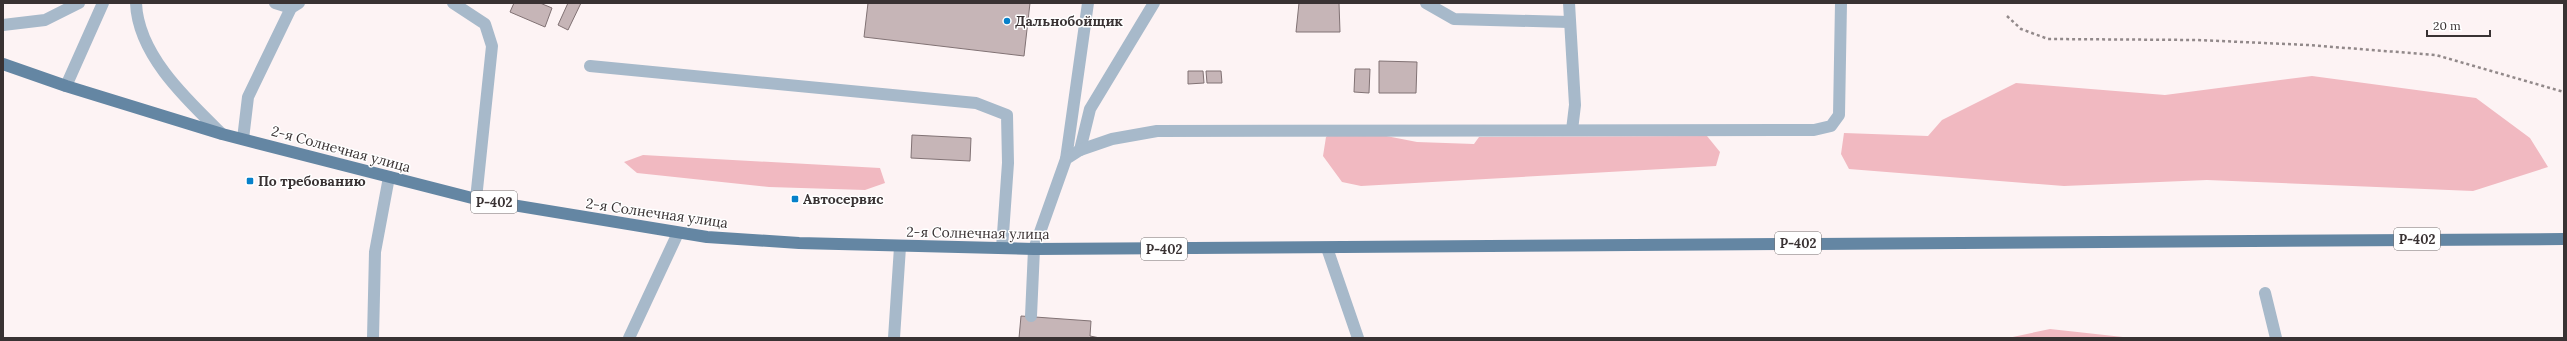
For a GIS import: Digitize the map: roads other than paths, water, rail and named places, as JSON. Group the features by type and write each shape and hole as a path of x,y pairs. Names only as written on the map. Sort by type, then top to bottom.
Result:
{"main road":[{"name":"2-я Солнечная улица","path":"3,64 66,86 222,134 476,199 678,233 799,243 900,247 1034,249 1327,248"},
{"name":"Р-402","path":"1327,248 2564,239"}],"street":[{"path":"3,25 45,20 80,3"},
{"path":"66,86 103,3"},
{"path":"136,3 145,36 156,60 197,110 222,134"},
{"path":"243,139 248,97 295,6 275,3"},
{"path":"453,3 486,24 492,46 476,199"},
{"path":"1031,316 1034,249 1066,159 1088,3"},
{"path":"1080,150 1090,109 1154,3"},
{"path":"1426,3 1454,19 1569,22"},
{"path":"1569,3 1575,105 1572,130"},
{"path":"1066,159 1080,150 1112,139 1157,130 1814,130 1830,126 1839,115 1841,98 1841,3"},
{"path":"590,66 976,103 1007,115 1008,163 1002,248"},
{"path":"374,338 375,252 389,177"},
{"path":"629,338 678,233"},
{"path":"894,338 900,247"},
{"path":"1327,248 1358,338"},
{"path":"2265,293 2276,338"}],"place":[{"name":"Дальнобойщик","path":"1007,21"},
{"name":"По требованию","path":"250,181"},
{"name":"Автосервис","path":"795,199"}]}
